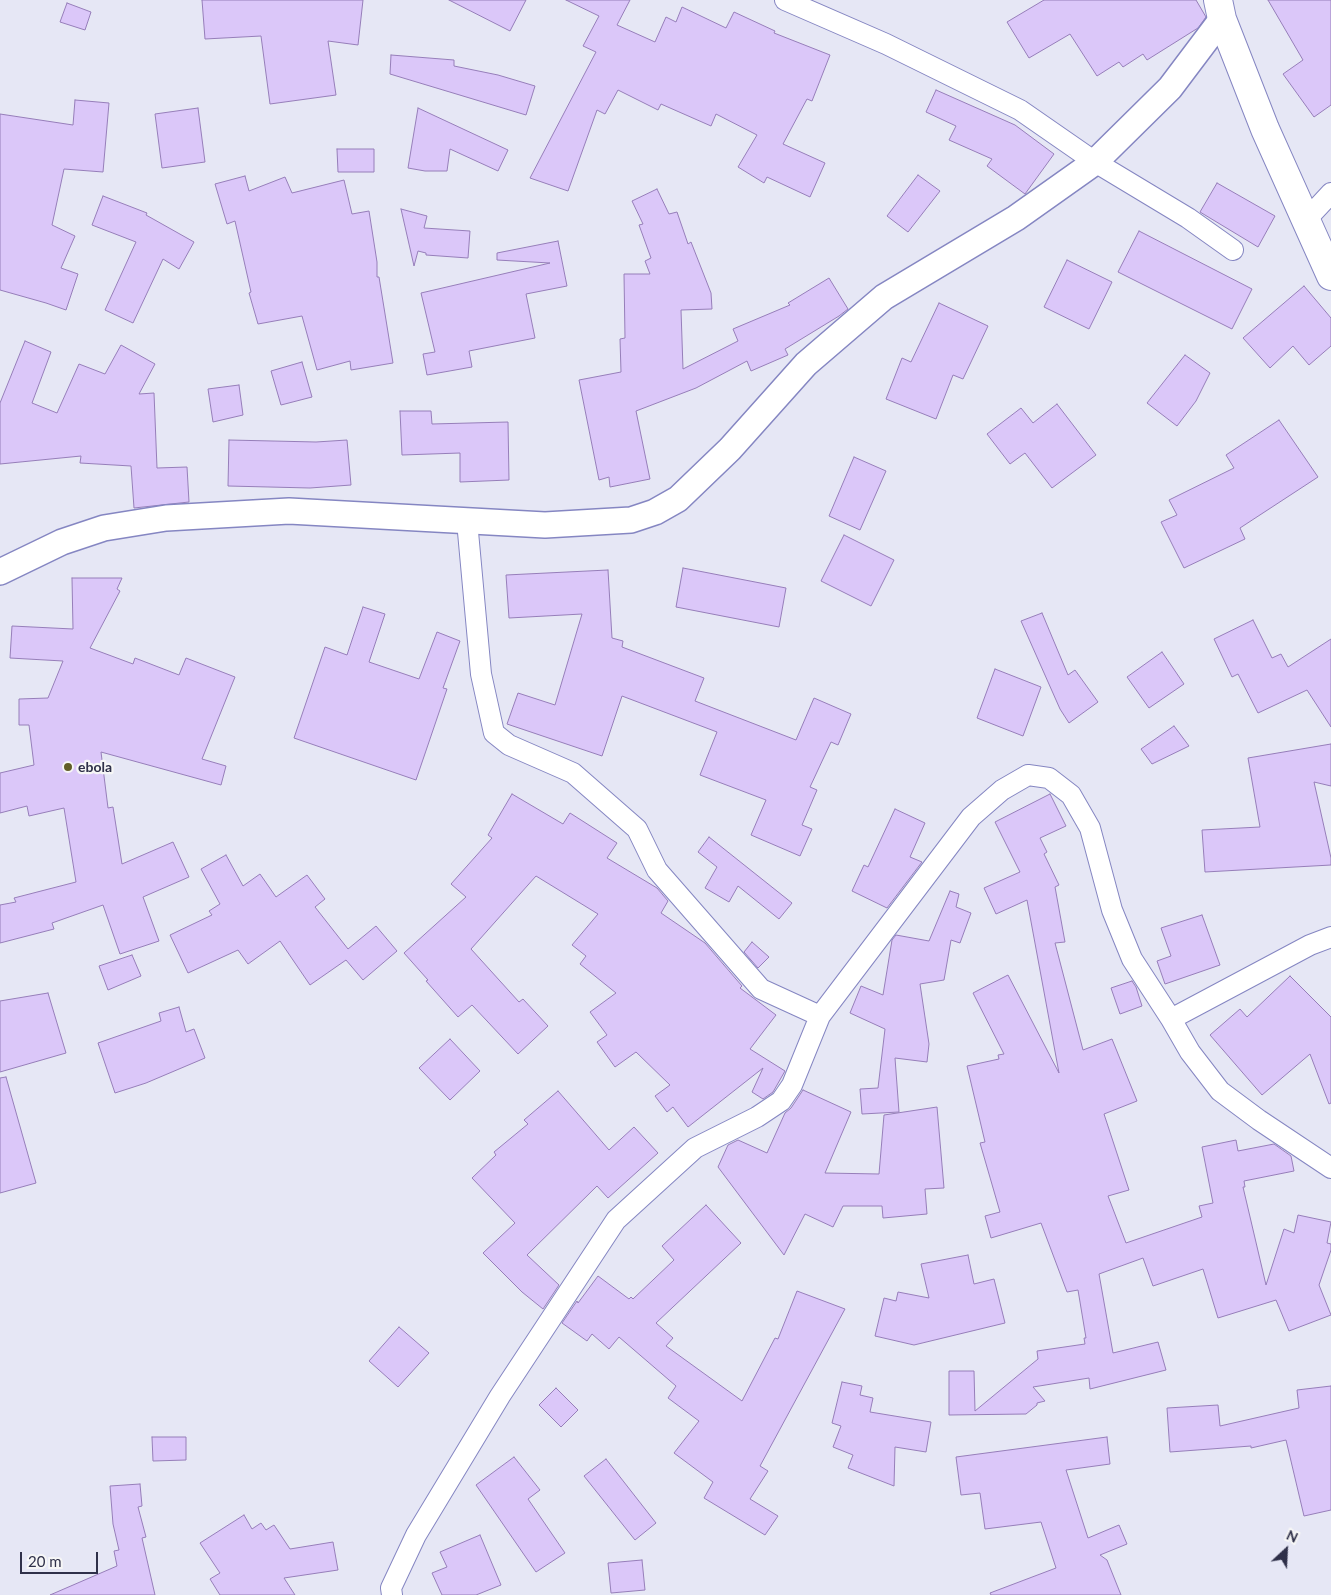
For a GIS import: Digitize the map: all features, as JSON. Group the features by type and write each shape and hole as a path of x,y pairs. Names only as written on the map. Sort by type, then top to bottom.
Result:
{"main road":[{"path":"1220,10 1265,129 1331,276"}],"street":[{"path":"785,0 886,44 1020,110 1095,162 1188,218 1233,250"},
{"path":"0,572 62,542 104,528 166,518 289,511 545,525 631,520 655,512 678,499 730,449 806,364 884,297 1016,218 1095,162 1170,88 1220,10"},
{"path":"1305,221 1331,193"},
{"path":"467,521 481,674 494,733 509,745 573,773 637,829 657,870 761,988 820,1016"},
{"path":"392,1595 391,1588 416,1535 500,1396 616,1220 695,1148 758,1118 781,1101 792,1085 820,1016 971,817 1002,790 1028,775 1049,778 1071,794 1090,828 1112,910 1132,959 1190,1052 1220,1091 1259,1120 1331,1168"},
{"path":"1171,1019 1310,945 1331,936"}],"building":[{"path":"202,0 363,0 358,45 328,41 336,95 270,104 261,36 205,39"},
{"path":"449,0 526,0 510,31"},
{"path":"566,0 630,0 617,25 655,42 666,17 676,22 682,7 726,28 734,12 775,31 774,33 830,55 812,101 807,99 783,144 825,163 810,197 767,177 764,183 738,167 757,135 716,114 711,126 661,104 658,110 618,90 605,114 597,110 568,191 530,178 596,52 583,46 599,16"},
{"path":"1044,0 1196,0 1206,17 1198,28 1147,60 1143,54 1123,67 1119,62 1097,76 1070,34 1029,58 1007,22"},
{"path":"1268,0 1331,0 1331,105 1314,117 1283,74 1303,60"},
{"path":"67,3 91,12 85,30 60,22"},
{"path":"391,55 454,60 454,66 498,75 535,86 526,115 390,74"},
{"path":"936,90 1015,125 1054,154 1025,194 987,166 992,159 949,140 956,126 926,112"},
{"path":"75,100 109,103 103,172 64,169 52,225 75,236 61,268 78,274 66,310 0,290 0,114 73,125"},
{"path":"198,108 205,162 162,168 155,114"},
{"path":"418,108 508,150 498,171 450,149 447,171 425,171 408,168"},
{"path":"337,149 374,149 374,172 338,172"},
{"path":"918,175 940,191 908,232 887,216"},
{"path":"245,176 249,191 285,177 292,193 344,180 352,214 369,211 377,262 377,277 379,277 393,363 351,370 350,361 317,370 302,316 258,324 249,293 251,292 235,221 227,224 215,184"},
{"path":"1217,183 1275,216 1258,247 1200,212"},
{"path":"657,189 669,214 677,212 688,244 691,242 711,293 712,309 681,310 683,369 738,341 733,329 790,305 788,303 829,278 848,309 785,349 788,355 751,371 747,361 696,388 636,411 650,479 610,487 609,477 599,480 579,380 621,372 620,339 625,338 624,274 650,274 645,261 651,258 639,225 643,224 632,201"},
{"path":"103,196 147,213 146,215 194,242 179,269 163,259 133,323 105,310 136,242 92,225"},
{"path":"401,209 427,216 424,228 470,231 468,258 426,255 426,253 418,251 414,266"},
{"path":"1139,231 1252,289 1232,329 1118,272"},
{"path":"558,241 567,286 526,294 535,338 469,351 472,367 427,375 423,354 435,352 421,293 550,263 497,260 497,253"},
{"path":"1067,260 1112,282 1089,329 1044,307"},
{"path":"1304,286 1331,318 1331,346 1309,365 1293,346 1270,368 1243,338"},
{"path":"939,303 988,326 963,379 953,375 936,419 886,399 902,358 911,362"},
{"path":"25,341 51,352 32,403 57,413 79,364 105,374 121,345 155,364 139,394 154,393 157,468 187,467 189,502 134,508 131,466 80,463 81,456 0,464 0,403"},
{"path":"1185,355 1210,373 1196,401 1177,426 1147,403"},
{"path":"302,362 312,397 281,405 271,371"},
{"path":"239,385 243,415 213,422 208,389"},
{"path":"1057,404 1096,455 1052,488 1025,453 1010,464 987,434 1021,408 1033,423"},
{"path":"400,411 431,411 432,424 508,422 509,480 460,482 460,453 402,455"},
{"path":"1279,420 1318,477 1240,528 1245,539 1184,568 1161,522 1177,515 1169,500 1234,468 1226,455"},
{"path":"229,440 316,442 347,440 351,485 310,488 228,486"},
{"path":"854,457 886,471 860,530 829,516"},
{"path":"844,535 894,560 871,606 821,581"},
{"path":"683,568 786,588 779,627 676,607"},
{"path":"608,570 612,638 623,641 622,647 704,678 695,701 796,740 814,698 851,714 838,745 831,742 810,787 817,790 802,825 812,829 800,856 751,835 766,800 700,775 717,732 622,696 602,756 507,724 518,693 555,705 582,614 509,618 506,575"},
{"path":"72,578 122,578 117,589 120,591 90,648 133,664 135,658 179,675 186,658 235,677 202,759 226,766 221,785 101,752 108,808 113,807 122,864 173,842 189,877 143,897 159,941 120,954 103,905 52,923 54,929 0,943 0,905 16,902 14,898 76,882 64,808 29,816 27,806 0,813 0,773 34,765 29,725 19,725 19,699 48,698 63,661 10,658 12,626 73,629"},
{"path":"363,607 385,614 369,662 419,679 437,632 460,641 443,688 447,689 416,780 294,738 325,647 347,655"},
{"path":"1042,613 1068,675 1075,670 1098,702 1069,723 1060,709 1021,621"},
{"path":"1253,620 1272,658 1281,654 1288,667 1331,639 1331,727 1307,690 1258,713 1238,674 1232,677 1214,639"},
{"path":"1162,652 1184,684 1149,708 1127,677"},
{"path":"995,669 1041,687 1023,736 977,718"},
{"path":"1174,726 1189,746 1152,764 1141,749"},
{"path":"1331,744 1331,786 1314,782 1331,865 1205,872 1202,830 1260,827 1248,758"},
{"path":"512,794 563,824 570,813 617,843 607,858 657,888 668,901 661,913 705,943 742,986 740,988 776,1015 750,1049 785,1071 773,1092 763,1099 752,1092 763,1068 688,1127 673,1107 667,1112 655,1096 670,1085 636,1052 615,1067 597,1042 607,1035 590,1012 616,993 580,964 586,956 572,945 598,914 536,876 471,949 519,1002 523,999 548,1026 518,1054 472,1005 458,1017 426,981 428,980 404,953 466,897 451,884 492,838 488,835"},
{"path":"1050,794 1066,826 1040,838 1047,852 1044,854 1059,885 1055,887 1065,942 1055,943 1083,1050 1112,1039 1137,1101 1104,1114 1129,1190 1108,1196 1126,1243 1202,1217 1199,1206 1213,1203 1202,1147 1236,1140 1238,1151 1274,1144 1291,1156 1294,1171 1244,1181 1245,1187 1243,1187 1266,1285 1284,1229 1294,1233 1298,1215 1331,1222 1327,1243 1331,1244 1331,1250 1319,1285 1331,1315 1289,1331 1276,1300 1218,1318 1203,1269 1153,1286 1143,1258 1099,1274 1113,1353 1158,1342 1166,1370 1090,1389 1089,1378 1033,1387 1045,1401 1037,1403 1026,1414 949,1415 949,1371 974,1371 975,1411 1038,1359 1037,1351 1085,1344 1084,1338 1086,1338 1078,1290 1067,1292 1041,1223 991,1238 985,1216 1000,1212 980,1143 985,1142 967,1066 999,1059 998,1055 1004,1054 973,993 1008,975 1059,1073 1027,900 996,914 984,888 1020,872 995,822"},
{"path":"895,809 925,823 910,857 922,862 887,908 852,891 864,865 868,867"},
{"path":"709,837 792,903 779,919 738,886 729,902 705,888 717,867 698,852"},
{"path":"226,855 243,886 260,874 276,897 307,875 325,899 315,907 348,949 376,926 397,951 363,980 346,960 310,985 280,941 248,964 238,950 188,973 170,935 212,915 209,911 220,904 201,869"},
{"path":"950,891 959,894 956,907 971,913 960,943 951,940 944,980 920,984 929,1044 927,1062 895,1058 899,1112 862,1114 860,1089 878,1088 885,1029 850,1013 861,986 883,995 892,940 896,935 929,941"},
{"path":"1202,915 1220,965 1165,984 1157,961 1171,956 1161,928"},
{"path":"752,942 769,957 758,968 744,952"},
{"path":"132,955 141,976 108,990 99,966"},
{"path":"1290,976 1331,1017 1331,1103 1329,1104 1310,1054 1262,1095 1210,1035 1240,1009 1247,1017"},
{"path":"1132,981 1142,1006 1120,1014 1111,988"},
{"path":"48,993 66,1053 0,1072 0,1001"},
{"path":"179,1007 186,1032 194,1029 205,1058 146,1083 115,1093 98,1043 161,1021 159,1013"},
{"path":"450,1039 480,1071 450,1100 419,1068"},
{"path":"6,1077 36,1183 0,1193 0,1078"},
{"path":"803,1090 851,1112 825,1173 879,1174 884,1115 937,1107 944,1188 925,1189 927,1214 883,1218 882,1206 843,1206 833,1227 805,1214 784,1255 718,1167 728,1145 738,1140 767,1153 785,1113 791,1108"},
{"path":"558,1091 609,1150 634,1127 658,1153 608,1198 597,1186 527,1255 559,1285 543,1309 522,1292 483,1253 515,1223 472,1178 496,1155 494,1152 528,1124 524,1120"},
{"path":"706,1205 741,1243 656,1323 673,1338 666,1346 742,1401 775,1338 778,1339 797,1291 845,1309 760,1466 768,1471 750,1499 778,1516 765,1535 704,1498 713,1482 674,1453 699,1421 668,1398 676,1386 619,1337 609,1349 592,1334 587,1341 562,1323 598,1276 629,1299 631,1297 633,1299 674,1260 662,1246"},
{"path":"968,1255 974,1284 994,1279 1005,1323 914,1345 875,1336 884,1298 896,1301 898,1292 929,1298 921,1264"},
{"path":"399,1327 429,1353 398,1387 369,1361"},
{"path":"842,1382 862,1386 860,1395 873,1398 870,1412 931,1422 926,1452 895,1447 894,1486 848,1468 853,1455 833,1447 841,1426 832,1423"},
{"path":"1331,1386 1331,1510 1304,1516 1286,1440 1251,1448 1251,1446 1170,1452 1167,1408 1218,1405 1220,1426 1299,1408 1297,1390"},
{"path":"556,1388 578,1410 561,1427 539,1405"},
{"path":"152,1437 186,1437 186,1460 153,1461"},
{"path":"1107,1437 1110,1464 1066,1470 1088,1538 1119,1525 1127,1544 1100,1555 1107,1560 1121,1595 991,1595 990,1593 1056,1568 1041,1522 985,1529 980,1493 961,1495 956,1457"},
{"path":"514,1457 540,1490 528,1499 565,1553 536,1572 476,1485"},
{"path":"606,1459 656,1523 635,1540 584,1476"},
{"path":"140,1484 142,1506 138,1507 146,1537 142,1538 155,1595 50,1595 117,1566 114,1551 119,1550 113,1524 110,1486"},
{"path":"244,1515 252,1529 261,1523 266,1530 274,1525 290,1549 333,1542 338,1570 284,1578 295,1595 220,1595 210,1579 220,1573 200,1543"},
{"path":"480,1535 501,1585 476,1595 442,1595 432,1573 447,1567 440,1552"},
{"path":"642,1560 645,1590 611,1593 608,1563"}],"place":[{"name":"ebola","path":"68,767"}]}
